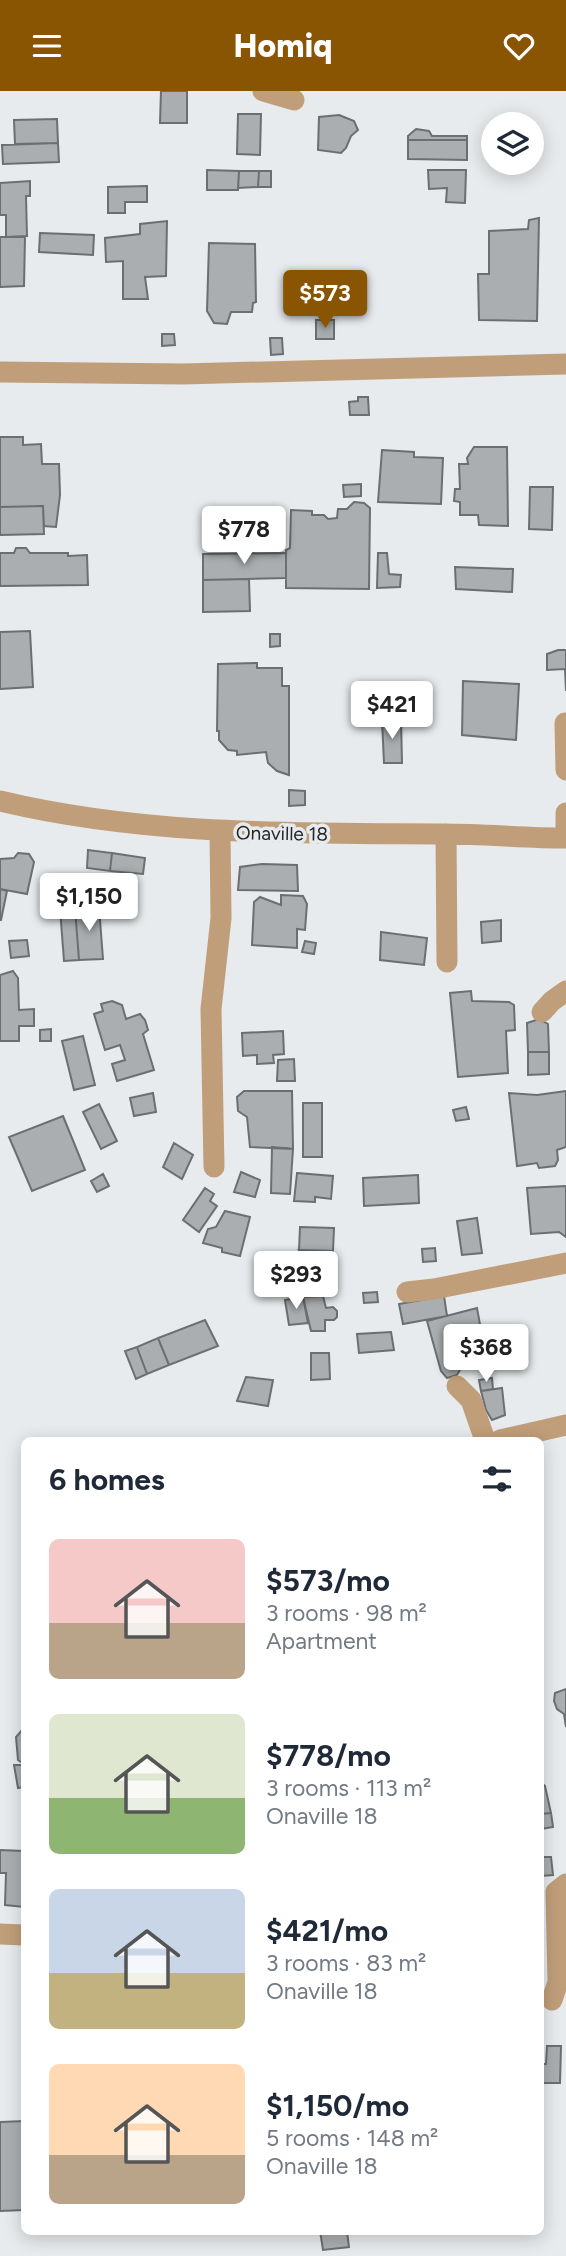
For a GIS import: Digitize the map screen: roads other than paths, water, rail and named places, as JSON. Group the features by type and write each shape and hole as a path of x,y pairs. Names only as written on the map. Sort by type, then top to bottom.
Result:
{"street":[{"path":"263,91 294,100"},
{"path":"0,372 183,374 566,364"},
{"path":"565,723 566,770"},
{"name":"Onaville 18","path":"0,801 36,810 159,827 220,832 566,838"},
{"path":"566,813 566,838"},
{"path":"214,1167 211,1009 221,918 220,832"},
{"path":"446,834 447,962"},
{"path":"542,1012 552,1000 566,991"},
{"path":"407,1292 566,1263"},
{"path":"457,1386 471,1400 484,1437"},
{"path":"513,1437 566,1425"},
{"path":"553,2003 558,1982 556,1892 566,1884"},
{"path":"0,1934 21,1935"}]}
